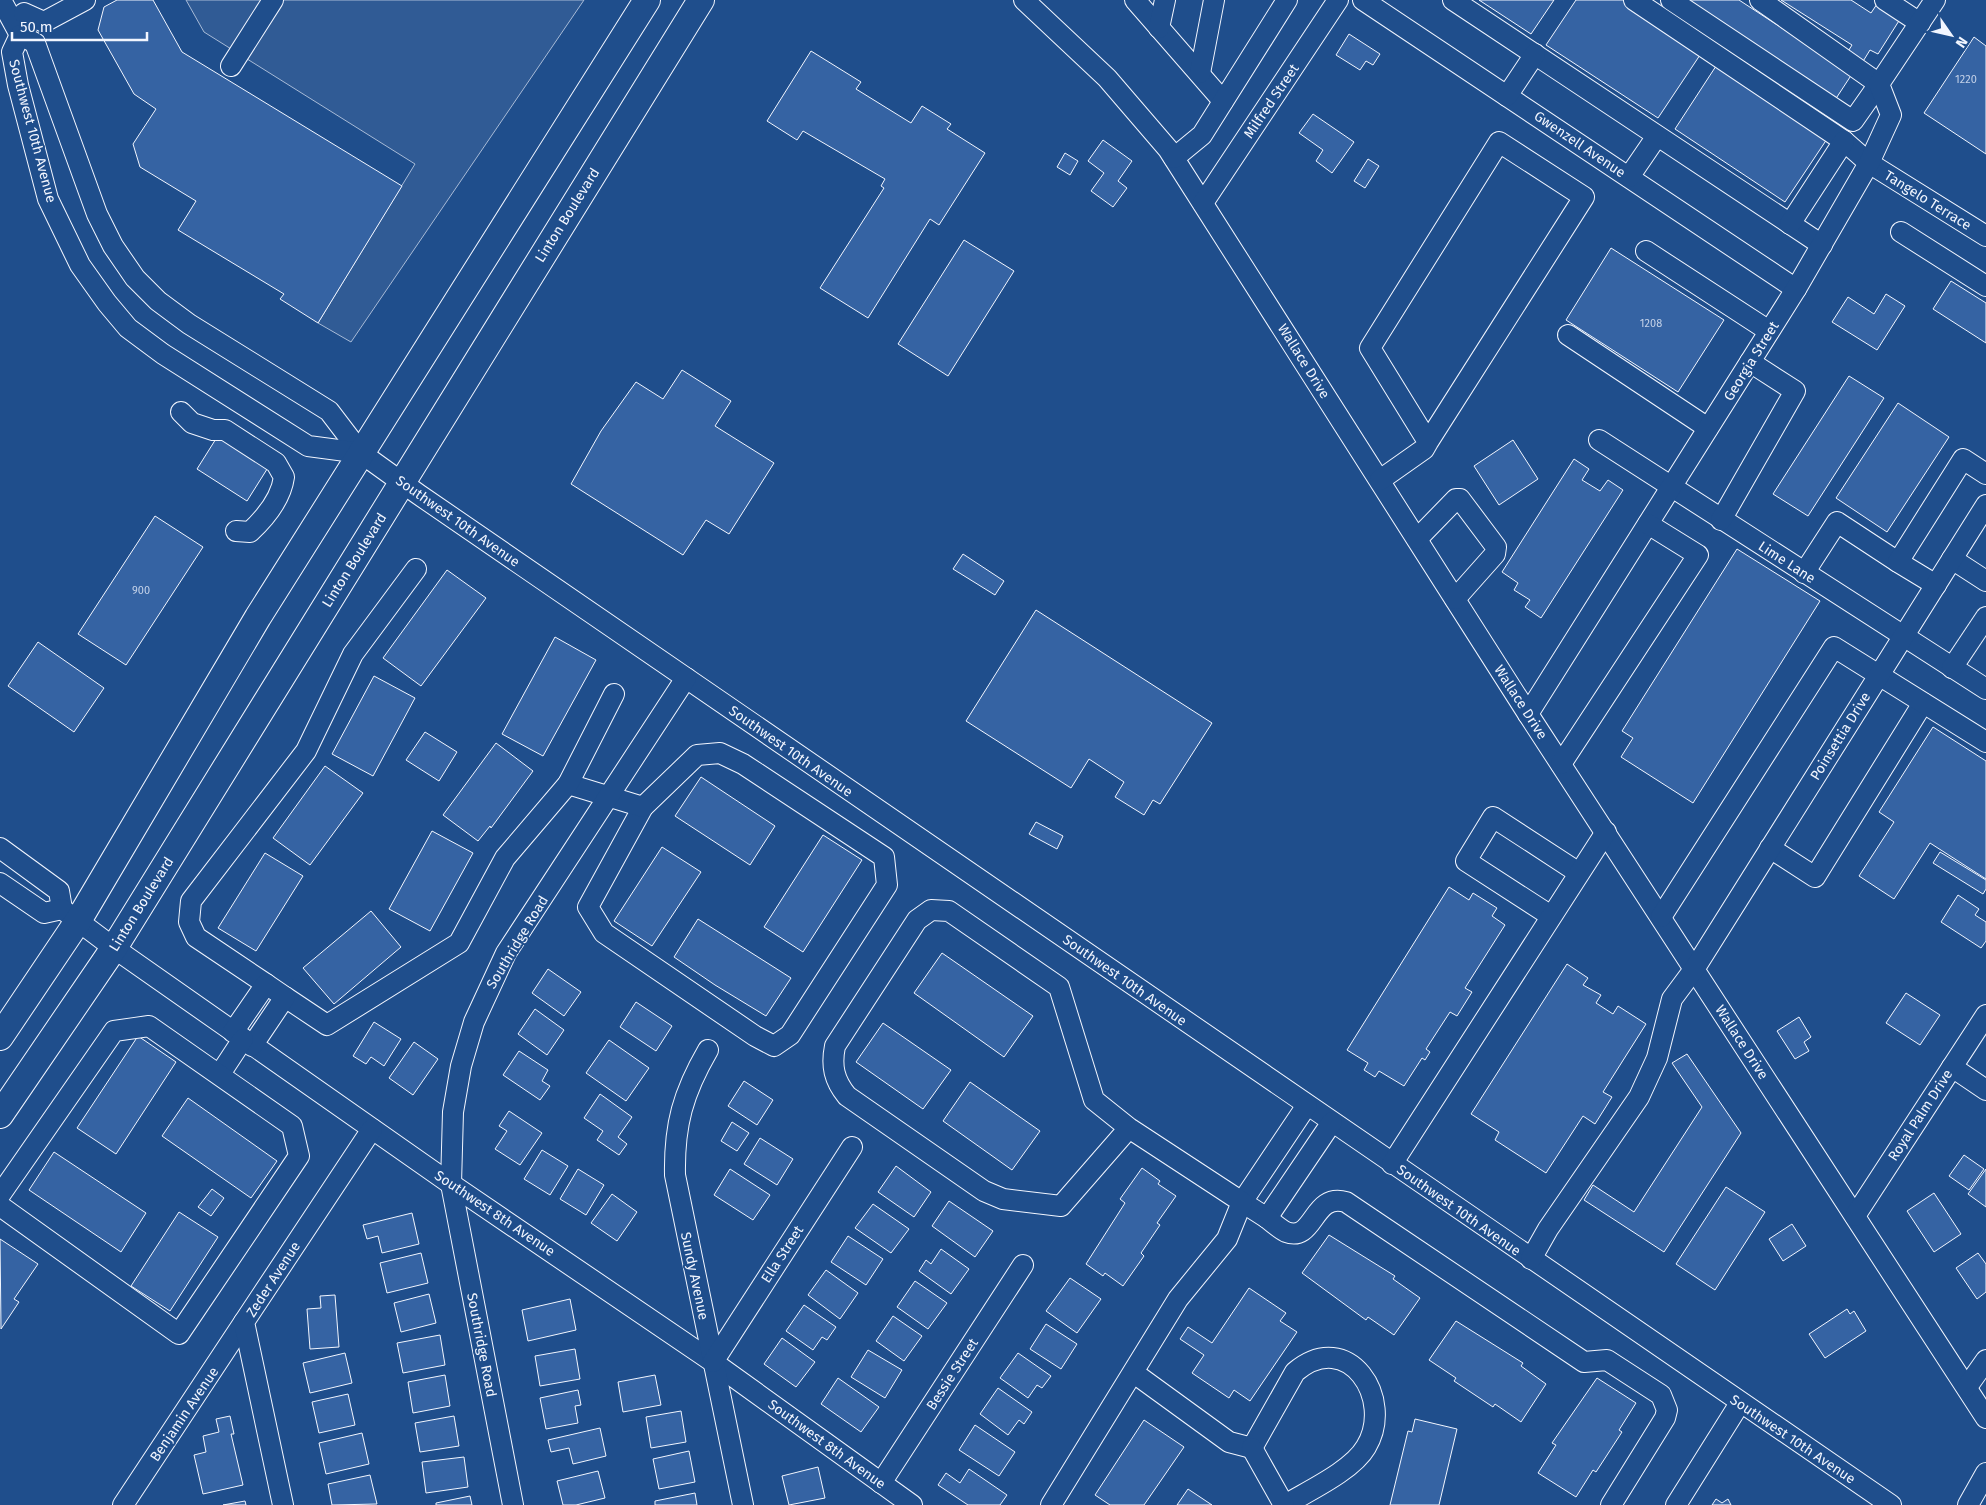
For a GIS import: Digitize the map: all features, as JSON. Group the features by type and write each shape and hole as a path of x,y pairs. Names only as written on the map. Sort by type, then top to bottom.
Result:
{"main road":[{"path":"0,1037 70,915 647,0"},
{"name":"Linton Boulevard","path":"0,1115 114,948 701,0"}],"street":[{"name":"Southwest 10th Avenue","path":"1,0 35,43 97,214 113,246 135,278 158,302 189,324 329,412 360,453 403,483 1891,1505"},
{"path":"17,18 44,22 85,0"},
{"path":"232,66 273,0"},
{"name":"Wallace Drive","path":"1008,0 1030,3 1107,78 1174,158 1528,714 1986,1418"},
{"path":"1135,0 1223,101"},
{"path":"1159,28 1165,0"},
{"path":"1200,73 1214,0"},
{"path":"1174,158 1202,134 1223,101 1274,9 1287,0"},
{"name":"Milfred Street","path":"1203,203 1338,0"},
{"name":"Gwenzell Avenue","path":"1363,0 1384,6 1507,96 1796,289"},
{"path":"1453,0 1822,246"},
{"name":"Tangelo Terrace","path":"1634,0 1844,141 1869,163 1986,236"},
{"path":"1671,0 1853,121 1935,0"},
{"path":"1760,0 1879,84"},
{"path":"1884,0 1920,23"},
{"name":"Southwest 10th Avenue","path":"17,18 12,52 18,85 48,199 80,265 128,328 163,354 308,446 360,453"},
{"path":"1507,96 1534,54"},
{"path":"0,75 18,85"},
{"name":"Georgia Street","path":"1528,714 1796,289 1869,163 1891,115 1879,84"},
{"path":"1629,177 1657,136"},
{"path":"1790,224 1844,141"},
{"path":"1380,480 1424,449 1584,198 1499,142 1370,348 1428,442"},
{"path":"1901,232 1986,286"},
{"path":"1646,251 1770,331"},
{"path":"1568,335 1708,428"},
{"path":"1721,520 1795,391 1750,362"},
{"path":"181,412 192,423 213,430 225,430 276,463 284,477 282,490 262,520 250,532 236,531"},
{"name":"Lime Lane","path":"1599,440 1902,636"},
{"path":"1898,562 1963,459 1986,474"},
{"path":"1417,539 1456,499 1460,499 1496,547 1495,554 1455,599"},
{"name":"Poinsettia Drive","path":"1531,1259 1548,1229 1639,1097 1657,1058 1672,999 1695,968 1986,505"},
{"path":"1804,573 1837,522 1936,585"},
{"path":"1561,764 1698,556 1648,524"},
{"path":"1952,559 1986,581"},
{"path":"416,569 353,654 306,751 191,901 189,922 196,937 327,1024 459,943 505,858 568,784 614,694"},
{"path":"1952,668 1986,617"},
{"path":"1902,636 1986,689"},
{"path":"1661,917 1834,647 1986,742"},
{"name":"Southridge Road","path":"513,1505 451,1184 453,1112 459,1076 474,1022 506,953 686,678"},
{"path":"1770,848 1815,877 1923,702"},
{"path":"720,753 743,764 884,856 887,885 790,1035 774,1046 755,1036 604,933 588,907 643,807 697,755 720,753"},
{"path":"568,784 643,807"},
{"path":"1551,916 1466,861 1493,817 1579,873"},
{"path":"1392,1164 1606,832"},
{"path":"0,848 59,891 70,915 44,913 0,883"},
{"path":"1129,1128 1061,1206 1003,1199 984,1191 848,1096 839,1086 834,1073 832,1059 835,1046 917,920 931,910 949,911 1059,987 1094,1100 1129,1128 1286,1232 1298,1232 1309,1226 1322,1205 1327,1202 1346,1202 1584,1362 1607,1360 1661,1395 1666,1410 1665,1418 1612,1505"},
{"name":"Southwest 8th Avenue","path":"70,915 242,1039 713,1362 912,1505"},
{"path":"220,1074 242,1039 266,984"},
{"path":"242,1039 285,997"},
{"name":"Royal Palm Drive","path":"1854,1216 1986,1015"},
{"path":"0,1195 114,1031 149,1026 292,1126 299,1156 179,1334 0,1206"},
{"name":"Sundy Avenue","path":"708,1050 685,1095 677,1121 674,1148 677,1189 743,1505"},
{"path":"1952,1067 1986,1090"},
{"path":"1051,1505 1178,1299 1227,1239 1242,1202 1307,1105"},
{"path":"1267,1218 1332,1122"},
{"name":"Zeder Avenue","path":"283,1505 244,1322 372,1129"},
{"name":"Ella Street","path":"713,1362 852,1147"},
{"name":"Bessie Street","path":"881,1483 1023,1265"},
{"name":"Benjamin Avenue","path":"123,1505 244,1322"},
{"path":"1134,1373 1229,1442 1252,1448 1284,1505 1350,1464 1365,1448 1374,1428 1375,1407 1369,1386 1356,1368 1345,1361 1325,1358 1306,1363 1295,1372 1252,1448"},
{"path":"1967,1387 1986,1360"},
{"path":"1676,1505 1740,1403"},
{"path":"1968,1505 1986,1473"}],"shaded area":[{"path":"186,0 584,0 351,342 318,323 415,164 204,32"}],"building":[{"path":"117,0 153,0 182,52 402,186 318,323 280,299 284,294 178,230 196,201 140,167 133,144 156,109 134,94 98,30 104,7"},
{"path":"1479,0 1554,0 1531,34"},
{"path":"1576,0 1623,0 1702,52 1658,118 1546,45"},
{"path":"1683,0 1739,0 1852,74 1835,100"},
{"path":"1781,0 1851,0 1871,13 1879,1 1902,16 1878,54 1870,50 1862,63 1847,53 1852,45"},
{"path":"1349,34 1380,54 1373,65 1366,61 1360,70 1336,55"},
{"path":"1974,37 1986,46 1986,154 1924,113"},
{"path":"811,51 861,82 856,89 911,123 922,106 951,124 947,129 985,153 939,225 930,219 868,318 820,288 884,188 881,186 885,179 803,131 797,140 767,121"},
{"path":"1718,63 1829,136 1785,202 1675,129"},
{"path":"1313,114 1354,142 1332,173 1316,161 1323,150 1299,133"},
{"path":"1103,140 1132,161 1118,181 1127,188 1113,207 1091,191 1104,173 1088,161"},
{"path":"1065,153 1078,161 1070,175 1057,167"},
{"path":"1368,159 1379,166 1365,188 1354,181"},
{"path":"964,240 1014,271 948,376 898,344"},
{"path":"1611,248 1724,320 1678,392 1566,320"},
{"path":"1951,281 1986,303 1986,343 1933,309"},
{"path":"1886,294 1905,306 1877,350 1832,322 1848,297 1874,314"},
{"path":"682,370 731,401 715,426 774,463 729,534 706,520 683,555 571,484 601,431 636,382 663,399"},
{"path":"1849,376 1884,398 1808,516 1773,494"},
{"path":"1898,403 1949,437 1887,532 1836,498"},
{"path":"219,434 269,466 247,501 197,469"},
{"path":"1513,440 1538,479 1499,505 1474,466"},
{"path":"1574,459 1589,469 1582,480 1600,491 1608,480 1623,490 1541,618 1525,607 1530,600 1514,590 1518,583 1502,572"},
{"path":"155,516 203,547 126,665 78,634"},
{"path":"1737,549 1820,601 1693,803 1621,757 1633,738 1622,731"},
{"path":"963,554 1004,581 995,595 953,569"},
{"path":"447,570 486,598 421,686 383,658"},
{"path":"1036,610 1212,723 1160,804 1153,800 1144,815 1115,797 1124,782 1089,759 1071,788 966,721"},
{"path":"555,637 596,660 543,756 502,734"},
{"path":"38,642 104,688 74,732 8,686"},
{"path":"374,676 415,698 373,776 332,754"},
{"path":"1933,727 1986,761 1986,879 1930,843 1894,899 1859,876 1894,822 1879,812"},
{"path":"425,732 457,752 439,781 406,760"},
{"path":"496,743 533,771 491,828 490,826 478,841 443,815"},
{"path":"325,766 363,793 310,865 273,838"},
{"path":"701,777 775,826 750,865 675,816"},
{"path":"1036,822 1063,836 1057,849 1029,834"},
{"path":"432,831 473,853 430,931 389,909"},
{"path":"823,835 862,860 803,952 764,927"},
{"path":"662,847 701,872 652,946 614,921"},
{"path":"1940,852 1986,880 1986,889 1983,894 1933,863"},
{"path":"265,853 303,876 256,951 218,928"},
{"path":"1449,887 1469,900 1473,893 1497,908 1492,916 1505,925 1465,988 1472,992 1457,1016 1450,1012 1426,1049 1430,1052 1425,1060 1422,1058 1404,1086 1379,1071 1375,1077 1364,1070 1368,1063 1347,1050"},
{"path":"1958,895 1979,909 1975,915 1986,922 1986,941 1981,948 1941,922"},
{"path":"371,911 401,947 334,1004 303,968"},
{"path":"698,919 791,978 766,1016 674,957"},
{"path":"942,953 1033,1016 1004,1057 914,993"},
{"path":"1567,964 1588,978 1583,985 1601,995 1596,1003 1613,1014 1618,1006 1646,1024 1603,1092 1612,1097 1595,1124 1583,1116 1546,1173 1495,1140 1499,1132 1471,1114"},
{"path":"548,969 581,992 564,1016 532,993"},
{"path":"1906,993 1940,1015 1920,1045 1886,1023"},
{"path":"636,1002 672,1026 656,1051 620,1027"},
{"path":"535,1009 564,1030 547,1055 518,1034"},
{"path":"1799,1017 1811,1037 1804,1042 1809,1051 1795,1059 1777,1031"},
{"path":"374,1022 401,1039 384,1066 371,1057 366,1064 353,1056"},
{"path":"883,1023 951,1070 923,1109 856,1062"},
{"path":"138,1036 176,1062 116,1154 77,1128"},
{"path":"609,1040 649,1068 626,1101 586,1073"},
{"path":"414,1042 438,1059 413,1095 389,1078"},
{"path":"519,1051 548,1070 542,1081 550,1086 540,1100 503,1075"},
{"path":"1687,1054 1741,1133 1664,1252 1584,1200 1593,1185 1634,1212 1702,1107 1672,1063"},
{"path":"744,1081 773,1100 757,1125 728,1106"},
{"path":"970,1082 1040,1131 1012,1170 943,1121"},
{"path":"600,1094 632,1117 618,1137 627,1144 619,1155 597,1140 603,1131 584,1118"},
{"path":"188,1098 277,1161 251,1198 162,1136"},
{"path":"509,1111 542,1133 520,1165 495,1149 507,1131 499,1126"},
{"path":"732,1122 749,1133 737,1151 721,1141"},
{"path":"760,1138 793,1159 777,1185 744,1164"},
{"path":"542,1150 568,1166 550,1195 524,1179"},
{"path":"54,1152 146,1213 121,1252 29,1190"},
{"path":"1964,1155 1984,1169 1969,1190 1949,1176"},
{"path":"896,1166 931,1192 914,1217 878,1192"},
{"path":"1142,1168 1160,1181 1158,1184 1176,1196 1157,1223 1160,1225 1141,1253 1144,1256 1123,1286 1105,1273 1103,1276 1086,1264 1125,1203 1120,1199"},
{"path":"578,1169 604,1185 586,1215 560,1199"},
{"path":"730,1169 770,1195 753,1220 714,1195"},
{"path":"1986,1169 1986,1207 1968,1194"},
{"path":"1726,1187 1765,1212 1715,1290 1676,1264"},
{"path":"212,1189 224,1198 211,1216 198,1207"},
{"path":"1934,1193 1961,1234 1934,1252 1907,1211"},
{"path":"612,1194 637,1212 617,1241 591,1223"},
{"path":"949,1201 993,1231 975,1257 932,1226"},
{"path":"873,1204 909,1229 891,1253 855,1228"},
{"path":"179,1212 218,1237 170,1311 131,1286"},
{"path":"412,1213 419,1244 382,1253 378,1236 367,1239 363,1225"},
{"path":"1792,1224 1806,1246 1783,1261 1769,1239"},
{"path":"1329,1235 1395,1276 1393,1279 1420,1298 1394,1335 1368,1317 1366,1320 1302,1273"},
{"path":"848,1236 883,1259 866,1285 831,1262"},
{"path":"0,1239 38,1264 14,1299 19,1302 1,1329"},
{"path":"941,1249 969,1269 951,1294 919,1271 926,1260 931,1264"},
{"path":"421,1253 428,1283 387,1293 380,1263"},
{"path":"1978,1253 1986,1264 1986,1292 1977,1299 1956,1268"},
{"path":"826,1270 858,1293 840,1319 808,1295"},
{"path":"1070,1278 1101,1299 1077,1333 1046,1311"},
{"path":"915,1281 947,1303 928,1329 897,1307"},
{"path":"1249,1288 1286,1313 1280,1321 1297,1332 1250,1401 1234,1390 1229,1398 1192,1373 1204,1355 1180,1339 1188,1327 1212,1343"},
{"path":"429,1294 436,1323 401,1332 394,1303"},
{"path":"335,1295 339,1347 310,1349 307,1309 321,1308 320,1296"},
{"path":"570,1299 576,1330 528,1341 522,1310"},
{"path":"804,1305 836,1327 827,1340 822,1337 813,1350 786,1331"},
{"path":"1847,1309 1850,1314 1854,1311 1866,1331 1825,1358 1809,1334"},
{"path":"893,1316 922,1336 904,1361 876,1341"},
{"path":"1456,1321 1523,1363 1521,1366 1546,1384 1521,1422 1495,1404 1493,1407 1454,1381 1456,1378 1429,1360"},
{"path":"1046,1324 1077,1344 1061,1369 1030,1349"},
{"path":"440,1335 445,1365 403,1373 397,1343"},
{"path":"782,1338 815,1362 796,1387 764,1364"},
{"path":"575,1349 580,1379 540,1386 535,1356"},
{"path":"868,1350 902,1370 885,1398 851,1377"},
{"path":"345,1353 352,1383 310,1393 303,1363"},
{"path":"1018,1353 1051,1376 1042,1388 1037,1385 1028,1398 1000,1378"},
{"path":"445,1375 450,1406 413,1413 408,1382"},
{"path":"655,1375 661,1405 623,1412 618,1382"},
{"path":"838,1378 879,1407 861,1432 821,1404"},
{"path":"1597,1378 1636,1403 1619,1430 1622,1432 1596,1472 1593,1470 1576,1497 1538,1473 1556,1445 1552,1443"},
{"path":"998,1388 1032,1412 1024,1424 1019,1420 1008,1435 980,1414"},
{"path":"578,1390 581,1405 575,1406 578,1423 546,1429 540,1398"},
{"path":"348,1394 355,1425 319,1433 312,1402"},
{"path":"681,1411 686,1442 651,1448 646,1417"},
{"path":"230,1416 234,1434 231,1434 243,1485 203,1494 194,1455 206,1452 203,1436 219,1432 216,1419"},
{"path":"454,1416 459,1446 420,1452 415,1423"},
{"path":"1415,1419 1457,1429 1439,1505 1390,1505 1408,1431 1412,1432"},
{"path":"1144,1420 1184,1447 1144,1505 1110,1505 1095,1495"},
{"path":"975,1425 1015,1452 999,1476 959,1450"},
{"path":"600,1428 606,1456 573,1464 569,1448 551,1452 548,1440"},
{"path":"362,1433 369,1464 326,1474 319,1443"},
{"path":"689,1451 695,1482 659,1489 653,1459"},
{"path":"464,1457 468,1487 426,1493 422,1462"},
{"path":"818,1467 825,1498 789,1505 782,1476"},
{"path":"969,1469 1007,1495 1000,1505 968,1505 938,1485 946,1473 960,1483"},
{"path":"598,1471 605,1498 576,1505 563,1505 557,1481"},
{"path":"370,1475 377,1504 332,1505 328,1484"},
{"path":"1188,1489 1212,1505 1177,1505"},
{"path":"695,1493 697,1505 655,1505 655,1501"},
{"path":"470,1496 472,1505 436,1505 436,1503"},
{"path":"1716,1499 1722,1503 1728,1499 1731,1505 1712,1505"},
{"path":"245,1501 246,1505 223,1505"}]}
